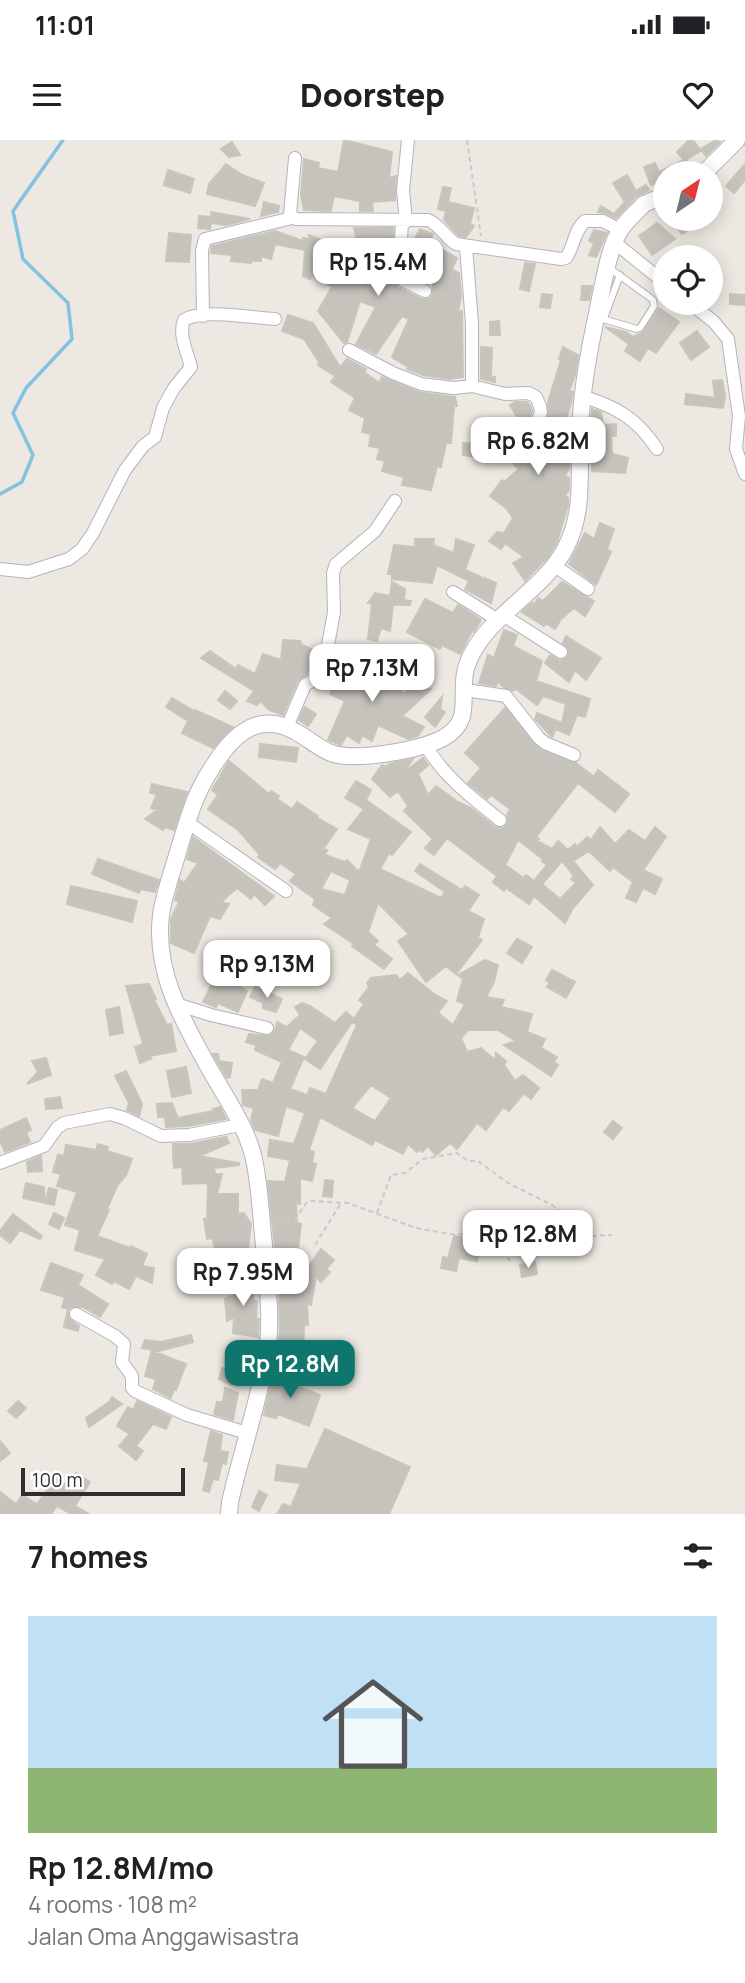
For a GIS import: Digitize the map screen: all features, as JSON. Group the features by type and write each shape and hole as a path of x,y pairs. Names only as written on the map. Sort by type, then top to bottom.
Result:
{"main road":[{"path":"716,161 737,140"},
{"path":"229,1514 266,1357 270,1327 262,1221 254,1160 240,1125 176,1004 163,970 161,920 164,899 187,822 206,777 237,736 263,722 287,727 331,753 349,757 390,752 437,741 457,727 464,710 464,674 470,657 500,618 555,566 571,537 579,500 582,396 600,317 614,271 617,236 644,204 653,200"}],"street":[{"path":"408,140 399,276 425,291"},
{"path":"292,218 290,215 295,158"},
{"path":"204,316 202,250 205,239 292,218 430,221 450,240 466,246 482,246 564,259 580,224 585,221 603,221 653,271"},
{"path":"466,246 472,386"},
{"path":"705,315 728,339 739,416 736,449 745,474"},
{"path":"0,569 28,572 69,559 82,549 125,471 143,446 155,437 163,408 174,388 191,367 186,354 183,323 192,316 275,319"},
{"path":"349,350 421,384 454,388 472,386 505,394 522,392 536,397 541,412 536,425"},
{"path":"582,396 621,411 648,435 657,449"},
{"path":"287,727 305,685 314,680 328,645 334,612 333,573 336,564 375,531 395,501"},
{"path":"555,566 588,589"},
{"path":"453,592 561,652"},
{"path":"465,690 506,696 539,738 574,755"},
{"path":"425,744 438,765 500,820"},
{"path":"187,822 286,891"},
{"path":"176,1004 267,1028"},
{"path":"0,1163 44,1146 64,1123 110,1114 161,1136 189,1135 240,1125"},
{"path":"76,1314 124,1344 122,1362 132,1376 133,1390 187,1415 247,1433"}],"lane":[{"path":"600,317 637,329 654,306 653,300 614,271"}],"path":[{"path":"467,140 482,246"},
{"path":"377,1213 391,1175 405,1173 424,1159 457,1153 468,1161 478,1161 508,1183 551,1204 592,1236 612,1235"},
{"path":"262,1221 293,1220 308,1201 342,1202 416,1228 450,1234 487,1235 498,1243 512,1264"},
{"path":"315,1245 342,1202"}],"building":[{"path":"344,140 392,152 389,178 396,176 395,200 372,202 373,211 360,211 360,201 334,196 331,211 304,210 301,195 304,159 319,163 318,168 338,172"},
{"path":"689,140 693,140 701,151 688,161 682,161 684,160 677,152"},
{"path":"716,140 720,142 706,156 701,149"},
{"path":"232,142 240,155 229,157 221,149"},
{"path":"226,164 242,175 264,183 255,206 207,194 209,184"},
{"path":"653,164 653,184 651,185 644,167"},
{"path":"745,164 745,180 734,193 726,186"},
{"path":"168,170 194,179 190,193 164,185"},
{"path":"627,175 636,191 646,185 649,190 637,196 616,218 598,212 601,206 614,214 625,202 613,183"},
{"path":"443,187 451,188 448,202 474,208 470,224 474,226 466,237 459,236 444,220 446,211 438,209"},
{"path":"264,202 279,206 278,212 261,216"},
{"path":"211,212 250,219 226,225 213,223"},
{"path":"199,216 212,217 210,229 198,228"},
{"path":"653,226 653,231 666,231 675,239 666,245 653,245 652,255 639,236"},
{"path":"354,228 393,228 392,280 398,288 422,299 429,299 433,294 433,279 424,275 441,249 457,258 452,269 459,273 461,297 458,311 462,311 463,377 449,379 423,375 407,369 408,367 392,357 409,319 402,316 376,354 356,344 376,307 360,301 347,342 344,343 318,311 332,287 311,275 310,279 303,276 305,250 275,244 271,259 261,256 261,261 251,263 231,261 232,255 211,253 212,246 275,231 303,241 303,238 309,239 309,235 348,251 347,256 386,279 374,241 357,240"},
{"path":"420,229 433,234 414,276 408,273 409,250"},
{"path":"594,230 607,233 596,257 589,255 594,243 589,241"},
{"path":"169,233 191,235 189,262 166,261"},
{"path":"525,263 535,264 529,291 520,289"},
{"path":"582,286 592,286 589,300 581,300"},
{"path":"542,294 552,295 550,308 540,307"},
{"path":"730,294 745,295 745,305 730,304"},
{"path":"288,315 313,323 340,367 347,359 366,369 364,372 379,383 382,377 418,392 455,397 457,406 454,406 451,443 446,443 441,467 437,466 431,490 402,485 404,477 382,471 385,461 377,459 380,448 369,446 371,434 362,432 365,418 349,410 355,398 331,382 335,376 318,365 319,362 304,339 282,331"},
{"path":"654,315 669,315 679,322 656,353 648,348 640,361 625,351 629,344 605,327 626,332 633,337 642,333"},
{"path":"499,321 500,335 490,335 490,322"},
{"path":"697,331 709,347 691,360 680,343"},
{"path":"481,347 492,348 491,377 495,377 495,382 481,379"},
{"path":"563,347 578,355 575,376 569,391 573,392 571,403 560,437 554,444 569,455 569,469 565,475 569,478 569,490 565,495 568,505 557,542 548,557 525,581 513,563 524,557 505,543 501,549 489,541 497,532 504,533 513,518 506,508 490,496 502,480 504,482 519,469 512,462 525,451 499,443 503,426 525,430 510,405 527,402 532,411 527,426 530,431 538,433 544,429 549,414 548,402"},
{"path":"722,380 725,396 723,408 685,404 686,394 715,398 713,381"},
{"path":"592,409 601,412 603,425 616,424 616,436 611,436 612,454 628,458 625,473 592,471"},
{"path":"463,443 478,444 476,457 463,455"},
{"path":"600,523 614,529 607,549 611,552 596,585 569,564 585,533 594,539"},
{"path":"415,539 434,539 433,545 454,553 456,539 474,545 465,570 481,577 478,582 484,578 496,583 491,603 465,589 469,581 437,565 432,583 392,579 392,574 388,574 394,545 415,547"},
{"path":"392,582 405,589 404,600 411,601 410,605 393,605 390,631 381,628 377,641 368,639 372,603 368,603 375,593 390,596"},
{"path":"562,582 594,601 585,616 574,608 561,619 555,629 546,623 544,626 522,612 532,603 535,604 538,598 543,601"},
{"path":"425,599 453,613 458,605 481,620 460,654 442,645 440,649 407,632"},
{"path":"504,630 517,635 513,646 542,661 536,681 590,699 585,717 577,715 569,735 556,729 552,737 535,719 537,713 562,723 566,704 543,696 537,705 516,689 513,691 503,687 498,681 496,686 479,683 488,655 494,658"},
{"path":"566,636 601,658 586,680 575,670 569,682 545,663 550,655 560,661 568,657 569,649 563,643"},
{"path":"283,640 300,641 302,645 316,651 307,674 297,682 283,715 269,710 261,701 257,705 247,701 254,691 201,658 210,651 236,669 238,665 255,674 263,654 281,660"},
{"path":"353,658 378,672 375,675 393,682 405,695 411,680 431,689 402,716 424,727 418,736 408,739 378,725 372,741 362,735 359,743 347,735 341,745 328,740 345,701 330,694 332,690 321,685 326,674 339,681"},
{"path":"225,691 237,701 230,709 218,700"},
{"path":"442,697 440,709 445,712 435,727 425,717"},
{"path":"172,698 194,711 233,727 213,748 182,733 188,721 166,707"},
{"path":"305,707 316,714 308,726 299,720"},
{"path":"505,708 540,750 576,763 594,777 598,770 629,794 615,812 578,783 536,837 539,839 537,841 552,849 558,841 568,850 575,844 577,847 587,837 591,840 600,827 615,844 629,830 645,841 655,827 666,837 643,870 662,879 655,894 643,888 636,902 626,898 633,882 613,867 610,871 589,851 573,861 593,885 573,908 565,923 534,896 529,904 506,888 504,891 493,882 497,876 447,838 434,855 425,848 433,839 404,811 408,806 398,791 390,797 372,779 382,765 386,767 413,759 403,773 423,758 428,765 418,774 428,795 436,786 495,827 504,828 510,809 491,795 487,799 468,783 481,768 465,753","holes":["518,840 547,865 534,881 526,875 524,878 505,865","562,861 576,883 560,899 542,884"]},
{"path":"260,744 298,748 296,762 259,757"},
{"path":"229,761 269,794 271,791 279,796 277,799 292,809 297,802 337,829 323,849 327,850 325,855 345,862 347,860 359,872 371,839 348,829 364,809 345,798 356,781 371,790 366,800 411,832 392,855 389,853 380,869 441,898 445,892 415,871 420,864 462,890 465,886 479,895 468,911 484,919 478,938 482,940 456,974 446,966 426,982 398,941 409,934 378,903 368,932 378,941 374,945 392,959 384,969 324,924 332,918 313,905 315,899 290,881 296,874 280,863 275,869 258,857 260,855 238,830 208,809 218,795 212,790","holes":["331,871 350,880 345,895 321,889"]},
{"path":"152,784 187,792 174,830 164,827 163,830 145,819 157,810 151,808 157,794 150,793"},
{"path":"193,837 274,896 265,905 254,894 251,899 237,888 221,902 229,904 220,919 210,916 194,953 171,943 171,919 179,902 175,900 180,880 184,883 198,863 187,859"},
{"path":"98,859 159,880 155,892 141,889 139,893 92,874"},
{"path":"71,886 137,901 132,922 67,904"},
{"path":"517,939 532,947 522,963 507,953"},
{"path":"485,960 498,965 494,982 486,997 504,1000 501,1007 532,1014 527,1032 545,1039 541,1048 557,1057 554,1062 558,1065 551,1076 504,1045 516,1041 498,1030 468,1030 461,1038 467,1052 481,1048 495,1060 496,1053 506,1061 504,1065 515,1081 523,1075 539,1088 531,1099 524,1093 509,1111 503,1107 486,1130 477,1123 457,1149 450,1143 436,1155 428,1146 422,1152 419,1149 417,1152 408,1144 403,1154 375,1140 372,1145 320,1117 309,1150 314,1152 312,1163 316,1164 312,1181 300,1178 300,1204 296,1203 297,1223 301,1224 298,1249 305,1272 321,1249 334,1260 326,1269 330,1272 321,1282 316,1276 311,1305 307,1303 308,1325 304,1325 303,1351 281,1352 278,1368 275,1367 283,1278 277,1278 280,1258 276,1258 268,1181 285,1182 290,1160 268,1156 270,1140 294,1144 305,1113 286,1106 278,1136 255,1130 251,1120 254,1108 243,1105 242,1090 258,1090 262,1079 273,1083 282,1062 255,1050 256,1045 246,1042 249,1034 270,1036 275,1031 277,1022 287,1027 300,1015 295,1007 302,1003 335,1023 346,1012 354,1019 364,1004 359,1000 369,987 367,983 371,978 396,975 400,980 408,973 447,1001 438,1013 453,1025 465,1004 457,1001 463,979 458,975","holes":["352,1022 357,1025 326,1094 310,1088 307,1095 290,1089 304,1057 288,1050 300,1028 318,1041 305,1059 320,1069","371,1085 391,1098 375,1121 352,1108"]},
{"path":"552,970 575,982 566,998 547,987 550,983 546,980"},
{"path":"216,975 247,991 238,1012 218,1003 216,1007 203,1002"},
{"path":"149,984 167,1025 171,1024 176,1051 150,1056 151,1059 140,1063 135,1047 143,1044 126,986"},
{"path":"255,987 282,999 276,1012 263,1008 263,1003 250,997"},
{"path":"119,1007 123,1033 110,1035 106,1010"},
{"path":"213,1054 218,1054 219,1061 232,1063 230,1077 227,1078"},
{"path":"46,1058 51,1075 27,1084 38,1072 32,1061"},
{"path":"186,1067 191,1093 172,1097 167,1071"},
{"path":"126,1071 142,1104 139,1116 127,1110 129,1103 115,1076"},
{"path":"60,1097 62,1108 46,1109 45,1099"},
{"path":"172,1103 178,1118 220,1107 226,1119 166,1127 165,1117 158,1117 157,1104"},
{"path":"26,1118 31,1130 26,1132 30,1142 5,1152 0,1141 0,1130"},
{"path":"613,1121 622,1128 613,1139 604,1132"},
{"path":"226,1137 229,1143 199,1156 239,1163 214,1168 215,1174 222,1174 217,1194 238,1194 238,1214 244,1213 251,1224 248,1250 254,1249 255,1260 239,1261 242,1275 232,1277 231,1264 221,1267 212,1238 207,1239 204,1219 207,1219 208,1183 183,1184 182,1167 174,1168 173,1156 173,1144 190,1144"},
{"path":"98,1144 108,1147 107,1151 132,1159 126,1175 117,1186 97,1236 130,1248 131,1246 147,1254 142,1266 154,1268 152,1283 136,1276 129,1289 96,1275 105,1259 75,1250 80,1230 65,1225 77,1192 57,1186 61,1174 53,1172 58,1155 64,1156 66,1145 96,1150"},
{"path":"41,1156 42,1171 28,1172 27,1162"},
{"path":"325,1180 333,1181 332,1197 323,1196"},
{"path":"26,1183 44,1187 45,1203 23,1198"},
{"path":"49,1188 57,1190 54,1205 45,1203"},
{"path":"54,1213 64,1218 59,1229 49,1224"},
{"path":"13,1214 42,1236 40,1239 20,1230 10,1243 0,1235 0,1231"},
{"path":"454,1236 482,1241 477,1261 459,1258 456,1271 441,1268 443,1257 448,1258"},
{"path":"535,1262 537,1274 522,1277 520,1265"},
{"path":"51,1263 83,1275 78,1285 108,1304 100,1317 83,1307 71,1307 68,1310 68,1318 79,1326 78,1331 64,1327 68,1309 62,1307 65,1297 41,1290"},
{"path":"253,1277 253,1300 257,1301 256,1319 259,1319 258,1337 233,1333 234,1317 227,1321 225,1299 235,1295 235,1279"},
{"path":"191,1335 193,1342 155,1352 186,1364 171,1398 153,1389 156,1379 145,1376 152,1350 142,1348 145,1340 161,1342"},
{"path":"222,1368 234,1372 232,1385 219,1379"},
{"path":"274,1370 294,1376 292,1384 320,1395 309,1426 278,1414 276,1418 264,1415"},
{"path":"225,1388 238,1393 233,1420 214,1414 217,1402 223,1402"},
{"path":"112,1397 122,1404 89,1427 86,1418"},
{"path":"18,1401 26,1408 16,1418 8,1411"},
{"path":"137,1401 171,1417 166,1429 153,1424 136,1446 143,1451 136,1460 119,1446 130,1434 117,1426 128,1407 133,1410"},
{"path":"325,1429 410,1467 389,1514 277,1514 283,1504 291,1507 301,1483 275,1480 277,1465 307,1469"},
{"path":"211,1431 222,1435 220,1451 228,1452 226,1464 222,1463 218,1480 213,1479 209,1492 203,1490 209,1462 204,1461"},
{"path":"0,1441 10,1453 0,1461"},
{"path":"76,1473 90,1482 75,1506 89,1514 71,1514 57,1506 51,1514 0,1514 0,1492 16,1504 22,1495 37,1504 56,1478 67,1485"},
{"path":"259,1491 267,1495 259,1511 252,1507"}],"waterway":[{"path":"0,494 22,482 33,455 13,413 26,388 72,339 68,303 23,259 13,211 63,140"}]}
